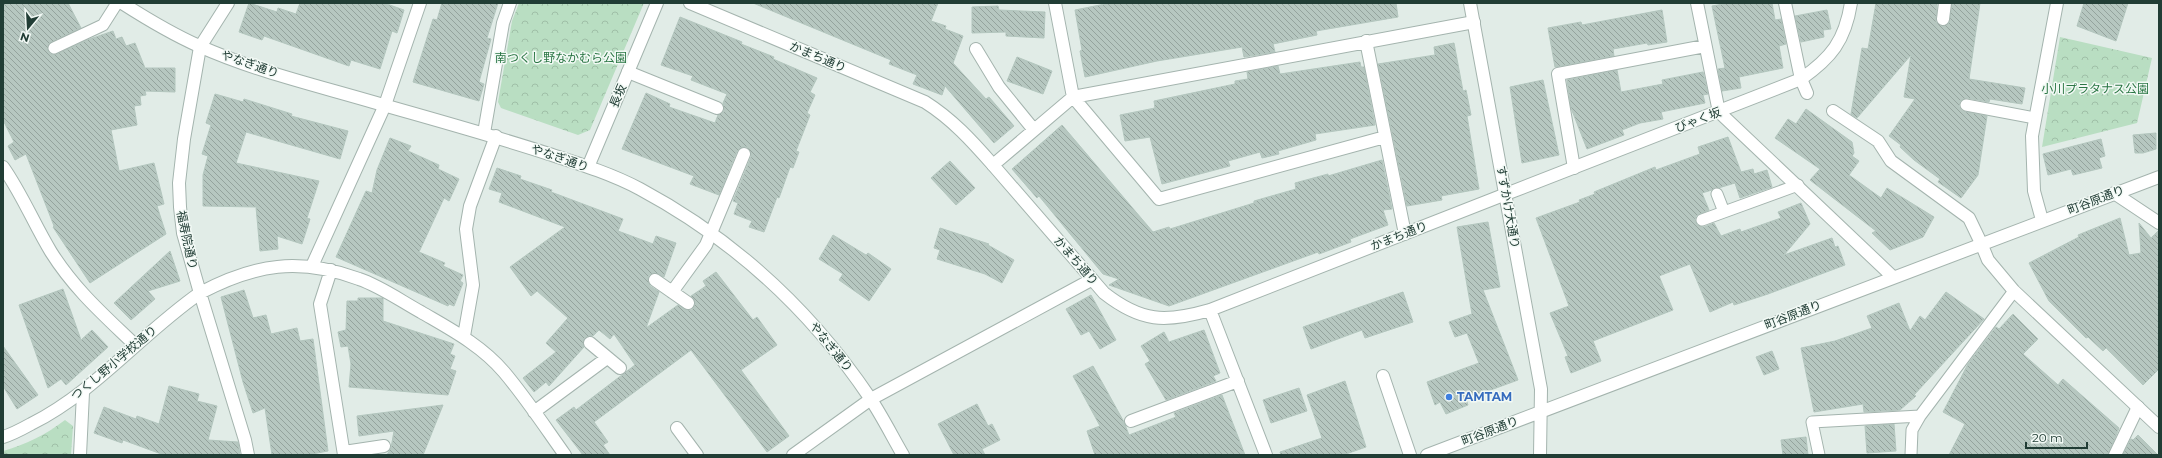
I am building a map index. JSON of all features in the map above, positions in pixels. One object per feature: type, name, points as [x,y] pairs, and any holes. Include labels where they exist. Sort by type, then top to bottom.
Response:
[{"type":"street","name":"やなぎ通り","points":[[122,3],[158,26],[200,47],[283,76],[496,136],[588,167],[640,189],[711,232],[754,264],[790,298],[829,342],[871,399],[903,455]]},
{"type":"street","name":"福寿院通り","points":[[228,3],[200,47],[179,183],[183,234],[245,440],[248,455]]},
{"type":"street","points":[[312,266],[384,105],[420,3]]},
{"type":"street","points":[[484,133],[503,23],[510,3]]},
{"type":"street","name":"長坂","points":[[588,167],[657,3]]},
{"type":"street","name":"かまち通り","points":[[690,3],[925,102],[945,115],[963,131],[1104,293],[1121,306],[1142,315],[1166,320],[1210,310],[1506,194]]},
{"type":"street","points":[[1055,3],[1073,97],[1159,199],[1385,137]]},
{"type":"street","name":"すずかけ大通り","points":[[1470,3],[1541,389],[1540,455]]},
{"type":"street","points":[[1697,3],[1719,112],[1798,185],[1893,277]]},
{"type":"street","points":[[1785,3],[1800,79],[1807,93]]},
{"type":"street","name":"びゃく坂","points":[[1506,194],[1719,112],[1800,79],[1818,67],[1833,52],[1842,38],[1848,20],[1851,3]]},
{"type":"street","points":[[1943,19],[1945,3]]},
{"type":"street","points":[[2042,220],[2034,191],[2032,136],[2057,3]]},
{"type":"street","points":[[993,165],[1073,97],[1474,22]]},
{"type":"street","points":[[1366,41],[1405,234]]},
{"type":"street","points":[[1574,168],[1558,74],[1705,46]]},
{"type":"street","points":[[976,49],[999,87],[1034,130]]},
{"type":"street","points":[[628,72],[717,108]]},
{"type":"street","points":[[1834,111],[1878,141],[1891,161],[1969,218],[1988,260],[2014,291],[2159,427]]},
{"type":"street","points":[[464,336],[473,284],[466,229],[470,206],[496,136]]},
{"type":"street","points":[[672,292],[706,244],[744,154]]},
{"type":"street","points":[[3,167],[19,188],[51,251],[78,290],[135,346]]},
{"type":"street","name":"町谷原通り","points":[[1427,455],[1981,243],[2159,177]]},
{"type":"street","points":[[2114,193],[2159,223]]},
{"type":"street","name":"つくし野小学校通り","points":[[3,437],[48,416],[83,393],[135,346],[200,293],[227,279],[253,270],[278,267],[312,266],[361,279],[464,336],[503,371],[565,455]]},
{"type":"street","points":[[331,270],[320,304],[344,454],[384,446]]},
{"type":"street","points":[[655,280],[688,303]]},
{"type":"street","points":[[793,455],[871,399],[1092,280]]},
{"type":"street","points":[[1210,310],[1266,455]]},
{"type":"street","points":[[590,344],[620,368]]},
{"type":"street","points":[[534,412],[607,358]]},
{"type":"street","points":[[1382,376],[1410,455]]},
{"type":"street","points":[[1131,421],[1238,381]]},
{"type":"street","points":[[80,455],[83,393]]},
{"type":"street","points":[[2115,455],[2138,407]]},
{"type":"street","points":[[677,428],[697,455]]},
{"type":"lane","points":[[54,48],[103,25],[117,3]]},
{"type":"lane","points":[[1966,105],[2035,118]]},
{"type":"lane","points":[[1702,220],[1798,185]]},
{"type":"lane","points":[[1717,194],[1724,212]]},
{"type":"lane","points":[[1911,455],[1912,430],[1920,416],[2014,291]]},
{"type":"lane","points":[[1819,455],[1812,422],[1920,416]]},
{"type":"green space","name":"南つくし野なかむら公園","points":[[519,3],[644,3],[590,130],[578,135],[501,108],[498,102],[512,21]]},
{"type":"green space","name":"小川プラタナス公園","points":[[2060,37],[2152,58],[2137,123],[2042,147]]},
{"type":"green space","points":[[65,420],[73,426],[71,455],[3,455],[3,451],[19,446],[36,438]]},
{"type":"building","points":[[3,3],[68,3],[81,28],[49,44],[48,51],[50,54],[57,54],[87,40],[113,31],[116,39],[122,37],[126,46],[135,43],[145,68],[175,68],[175,92],[145,91],[146,95],[140,96],[141,105],[134,106],[137,125],[111,130],[119,171],[154,163],[164,204],[157,206],[166,234],[90,283],[53,227],[54,226],[26,154],[15,160],[8,146],[14,142],[3,120]]},
{"type":"building","points":[[249,3],[277,12],[278,8],[296,14],[300,3],[384,3],[404,10],[397,33],[392,31],[380,69],[351,60],[349,66],[264,36],[262,40],[239,32]]},
{"type":"building","points":[[442,3],[498,3],[487,38],[491,39],[479,82],[484,84],[479,101],[413,82],[433,19],[437,20]]},
{"type":"building","points":[[753,3],[938,3],[931,21],[946,26],[945,29],[963,36],[953,63],[986,99],[989,97],[1014,126],[994,143],[945,86],[942,95],[913,84],[917,75],[889,64],[891,60]]},
{"type":"building","points":[[1110,3],[1396,3],[1398,17],[1316,31],[1317,35],[1273,44],[1275,52],[1244,57],[1242,47],[1157,61],[1085,77],[1075,10]]},
{"type":"building","points":[[1729,3],[1772,3],[1775,20],[1781,19],[1786,44],[1779,46],[1783,68],[1739,77],[1741,88],[1722,91],[1718,69],[1725,68],[1712,6]]},
{"type":"building","points":[[1876,3],[1937,3],[1936,22],[1942,26],[1949,23],[1952,3],[1980,3],[1969,79],[2025,88],[2022,104],[1990,99],[1989,102],[1967,98],[1960,101],[1959,107],[1962,111],[1987,116],[1978,175],[1961,198],[1938,182],[1940,179],[1914,160],[1900,147],[1901,145],[1889,136],[1915,99],[1904,97],[1911,55],[1857,118],[1851,114],[1862,48],[1868,49]]},
{"type":"building","points":[[2084,3],[2128,3],[2116,41],[2077,26]]},
{"type":"building","points":[[998,6],[999,10],[1045,12],[1044,38],[1006,36],[1006,32],[972,33],[972,7]]},
{"type":"building","points":[[1662,10],[1667,42],[1648,45],[1647,43],[1613,49],[1614,56],[1555,67],[1548,28],[1581,22],[1582,25]]},
{"type":"building","points":[[1827,10],[1831,29],[1823,30],[1824,37],[1801,42],[1795,16]]},
{"type":"building","points":[[680,17],[742,42],[741,44],[774,57],[773,59],[817,78],[810,92],[815,95],[807,113],[810,115],[796,151],[799,152],[793,168],[790,167],[779,198],[777,197],[764,232],[749,227],[752,221],[734,214],[738,203],[733,201],[751,157],[751,153],[747,147],[743,147],[737,151],[719,195],[690,184],[694,176],[622,149],[646,93],[670,104],[669,107],[715,123],[718,115],[724,111],[723,103],[727,94],[691,80],[693,76],[661,65]]},
{"type":"building","points":[[1454,43],[1463,91],[1466,90],[1471,115],[1467,116],[1479,189],[1441,196],[1442,200],[1407,206],[1378,64],[1435,55],[1434,47]]},
{"type":"building","points":[[1017,57],[1052,71],[1043,94],[1007,81]]},
{"type":"building","points":[[1360,62],[1361,67],[1364,67],[1375,125],[1315,134],[1316,140],[1278,151],[1279,154],[1262,158],[1260,152],[1228,161],[1230,166],[1162,184],[1150,137],[1125,141],[1120,115],[1155,108],[1154,101],[1235,84],[1235,81],[1248,79],[1247,72],[1278,66],[1280,74]]},
{"type":"building","points":[[1617,70],[1621,92],[1663,84],[1662,80],[1703,72],[1708,94],[1703,95],[1705,103],[1661,112],[1663,119],[1640,123],[1622,130],[1624,135],[1587,149],[1571,108],[1567,80]]},
{"type":"building","points":[[1543,80],[1559,155],[1522,163],[1510,87]]},
{"type":"building","points":[[215,94],[243,102],[244,99],[292,114],[291,116],[348,131],[340,159],[246,132],[236,163],[319,181],[307,218],[310,219],[302,244],[277,236],[278,249],[260,251],[256,207],[203,206],[203,175],[208,156],[202,154],[211,125],[206,123]]},
{"type":"building","points":[[1806,109],[1852,142],[1854,153],[1852,156],[1859,161],[1849,175],[1881,198],[1887,188],[1934,217],[1923,237],[1890,250],[1872,233],[1876,231],[1810,180],[1820,169],[1775,138],[1788,119],[1796,124]]},
{"type":"building","points":[[1062,125],[1153,232],[1169,227],[1170,229],[1254,203],[1254,201],[1296,189],[1295,183],[1328,174],[1328,176],[1382,160],[1392,209],[1383,210],[1388,225],[1350,239],[1351,242],[1319,254],[1318,252],[1169,306],[1109,285],[1119,279],[1103,274],[1039,196],[1037,198],[1012,169]]},
{"type":"building","points":[[2156,133],[2156,149],[2143,153],[2135,153],[2133,135]]},
{"type":"building","points":[[1728,137],[1741,172],[1753,169],[1754,174],[1767,170],[1772,187],[1740,198],[1735,183],[1702,193],[1709,210],[1696,216],[1695,219],[1697,225],[1704,227],[1714,223],[1721,236],[1740,229],[1741,232],[1781,218],[1778,212],[1801,203],[1810,224],[1784,255],[1832,238],[1835,247],[1838,246],[1845,265],[1768,294],[1734,305],[1733,302],[1710,312],[1690,264],[1659,276],[1673,310],[1593,341],[1601,361],[1571,373],[1565,357],[1568,356],[1550,313],[1569,306],[1536,218],[1580,202],[1579,200],[1595,194],[1594,192],[1655,167],[1656,170],[1700,154],[1698,147]]},
{"type":"building","points":[[390,138],[411,146],[408,151],[439,165],[438,169],[459,179],[449,201],[444,198],[419,252],[445,263],[443,266],[463,275],[460,281],[463,283],[454,306],[449,304],[448,306],[336,257],[366,191],[372,193],[377,170]]},
{"type":"building","points":[[2101,139],[2105,156],[2099,158],[2102,168],[2073,175],[2071,169],[2048,175],[2043,154]]},
{"type":"building","points":[[950,161],[975,188],[956,205],[931,178]]},
{"type":"building","points":[[497,168],[521,176],[520,179],[552,190],[551,192],[623,219],[618,231],[653,244],[656,236],[676,243],[664,277],[655,273],[649,275],[648,279],[650,286],[659,292],[646,328],[678,305],[687,310],[692,310],[695,303],[691,296],[706,286],[703,281],[716,272],[753,320],[757,317],[777,345],[741,370],[789,436],[767,452],[691,350],[594,422],[608,442],[603,445],[610,455],[583,455],[556,420],[574,407],[576,410],[635,365],[614,334],[610,339],[599,330],[593,336],[585,338],[583,342],[584,347],[549,386],[546,382],[534,392],[523,378],[556,352],[546,343],[568,318],[537,291],[531,296],[510,267],[565,227],[499,202],[502,193],[489,189]]},
{"type":"building","points":[[2120,218],[2129,255],[2141,253],[2139,223],[2151,238],[2159,230],[2159,369],[2143,385],[2106,348],[2103,351],[2088,337],[2086,338],[2049,301],[2029,263],[2079,237],[2078,235]]},
{"type":"building","points":[[1488,222],[1500,287],[1483,290],[1518,380],[1466,399],[1468,405],[1446,414],[1440,402],[1435,405],[1427,382],[1479,363],[1467,333],[1455,337],[1449,322],[1472,314],[1457,227]]},
{"type":"building","points":[[940,228],[989,244],[988,245],[1014,260],[1002,283],[985,274],[937,259],[940,250],[934,248]]},
{"type":"building","points":[[833,235],[866,255],[868,253],[891,269],[869,301],[839,280],[843,274],[819,259]]},
{"type":"building","points":[[170,251],[180,281],[148,291],[155,299],[131,320],[114,303]]},
{"type":"building","points":[[63,289],[81,340],[92,330],[108,347],[66,385],[61,379],[48,388],[19,305]]},
{"type":"building","points":[[244,290],[253,318],[266,315],[271,334],[297,328],[300,341],[313,339],[328,451],[307,455],[272,455],[265,408],[253,413],[243,382],[221,297]]},
{"type":"building","points":[[1403,292],[1413,322],[1365,338],[1362,330],[1311,349],[1303,327]]},
{"type":"building","points":[[1946,292],[1984,319],[1914,395],[1916,396],[1900,410],[1864,412],[1863,404],[1814,412],[1801,348],[1835,341],[1872,328],[1867,316],[1899,303],[1910,331],[1920,316],[1925,320]]},
{"type":"building","points":[[1091,295],[1116,340],[1100,349],[1089,331],[1081,335],[1066,309]]},
{"type":"building","points":[[358,298],[383,298],[383,321],[454,344],[450,354],[455,356],[450,369],[456,371],[448,395],[349,387],[351,364],[348,346],[341,347],[338,332],[346,330],[347,301],[358,301]]},
{"type":"building","points":[[2013,314],[2038,339],[2023,354],[2058,385],[2063,379],[2119,428],[2108,455],[1949,455],[1965,424],[1943,412],[1968,364],[1996,327],[1999,329]]},
{"type":"building","points":[[1204,330],[1220,373],[1213,376],[1216,381],[1166,400],[1145,364],[1150,361],[1141,346],[1164,332],[1169,342]]},
{"type":"building","points":[[3,346],[38,395],[17,409],[3,386]]},
{"type":"building","points":[[1772,351],[1779,369],[1764,375],[1756,357]]},
{"type":"building","points":[[1093,366],[1124,422],[1129,435],[1176,417],[1174,413],[1222,395],[1245,455],[1095,455],[1087,431],[1100,426],[1073,376]]},
{"type":"building","points":[[1345,381],[1366,447],[1343,455],[1281,455],[1280,452],[1322,438],[1307,395]]},
{"type":"building","points":[[169,386],[199,394],[197,401],[217,406],[208,440],[238,442],[240,455],[164,455],[123,440],[122,443],[94,433],[104,407],[136,419],[137,416],[159,424]]},
{"type":"building","points":[[1299,388],[1307,411],[1271,423],[1263,400]]},
{"type":"building","points":[[977,404],[988,426],[992,424],[1000,440],[982,449],[985,455],[954,455],[938,424]]},
{"type":"building","points":[[443,405],[423,455],[387,455],[391,448],[394,431],[359,436],[357,416]]},
{"type":"building","points":[[1894,424],[1896,451],[1867,453],[1865,426]]},
{"type":"building","points":[[2138,435],[2158,455],[2123,455],[2131,439],[2133,440]]},
{"type":"building","points":[[1806,437],[1808,455],[1783,455],[1781,440]]},
{"type":"place","name":"TAMTAM","points":[[1449,397]]}]
